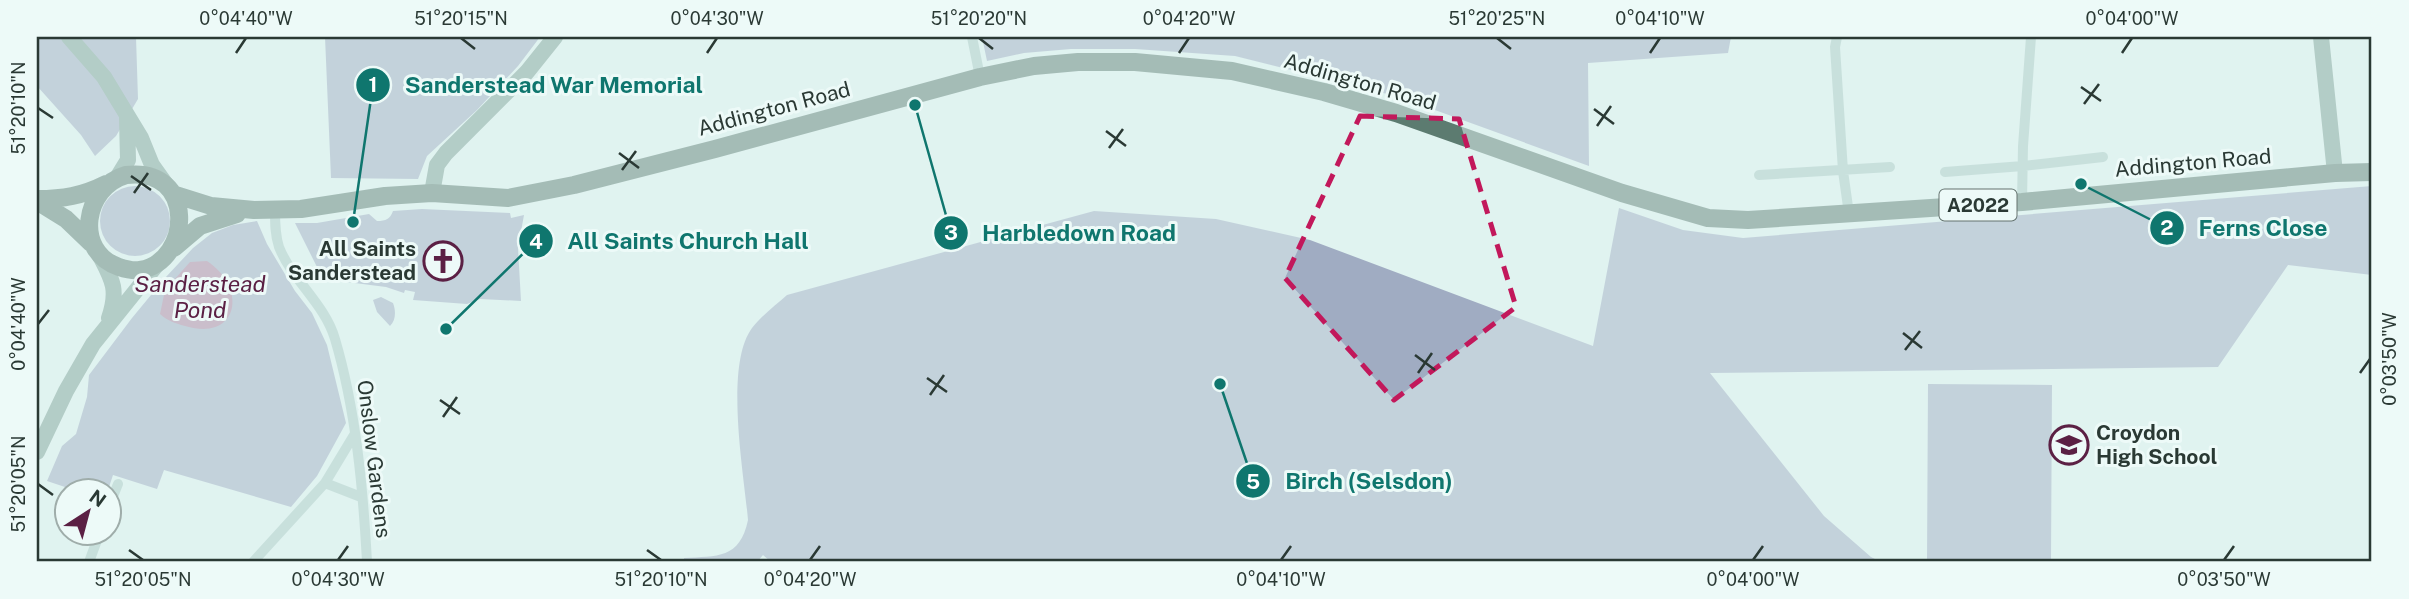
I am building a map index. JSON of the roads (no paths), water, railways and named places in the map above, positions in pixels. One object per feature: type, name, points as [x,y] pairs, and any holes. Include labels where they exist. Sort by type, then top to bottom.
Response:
[{"type":"main road","points":[[37,453],[66,391],[93,344],[162,258],[177,236],[181,216],[171,191],[152,164],[126,112],[104,77],[69,37]]},
{"type":"main road","points":[[432,193],[437,165],[446,153],[527,72],[555,37]]},
{"type":"main road","points":[[2321,37],[2335,173]]},
{"type":"main road","name":"Addington Road","points":[[254,210],[301,209],[385,196],[432,193],[508,198],[575,185],[980,77],[1034,66],[1078,62],[1135,62],[1232,71],[1324,92],[1396,113],[1622,193],[1708,218],[1748,220],[1849,214],[2372,172]]},
{"type":"main road","points":[[106,327],[114,303],[113,279],[96,250],[88,229],[94,202],[128,160],[126,112]]},
{"type":"main road","points":[[37,200],[71,198],[86,194],[113,180],[140,175],[150,177],[171,191]]},
{"type":"main road","name":"A2022","points":[[171,191],[211,206],[254,210]]},
{"type":"main road","points":[[37,200],[66,219],[106,261],[131,270],[140,270],[162,258]]},
{"type":"main road","name":"A2022","points":[[162,258],[191,231],[206,222],[254,210]]},
{"type":"street","points":[[972,37],[980,77]]},
{"type":"street","points":[[1837,37],[1835,47],[1843,171],[1849,214]]},
{"type":"street","points":[[2022,202],[2031,37]]},
{"type":"street","points":[[1944,172],[2103,156]]},
{"type":"street","points":[[1759,175],[1890,167]]},
{"type":"street","name":"Onslow Gardens","points":[[275,210],[275,229],[280,248],[319,307],[335,337],[349,392],[367,562]]},
{"type":"street","points":[[253,562],[326,483],[355,435]]},
{"type":"street","points":[[326,483],[361,497]]},
{"type":"water","name":"Sanderstead Pond","points":[[207,261],[220,272],[228,285],[232,310],[227,320],[217,326],[203,329],[178,324],[160,314],[165,290],[190,262]]},
{"type":"place","name":"Harbledown Road","points":[[915,105]]},
{"type":"place","name":"Ferns Close","points":[[2081,184]]},
{"type":"place","name":"Sanderstead War Memorial","points":[[353,222]]},
{"type":"place","name":"All Saints Sanderstead","points":[[443,261]]},
{"type":"place","name":"All Saints Church Hall","points":[[446,329]]},
{"type":"place","name":"Birch (Selsdon)","points":[[1220,384]]},
{"type":"place","name":"Croydon High School","points":[[2069,445]]}]
